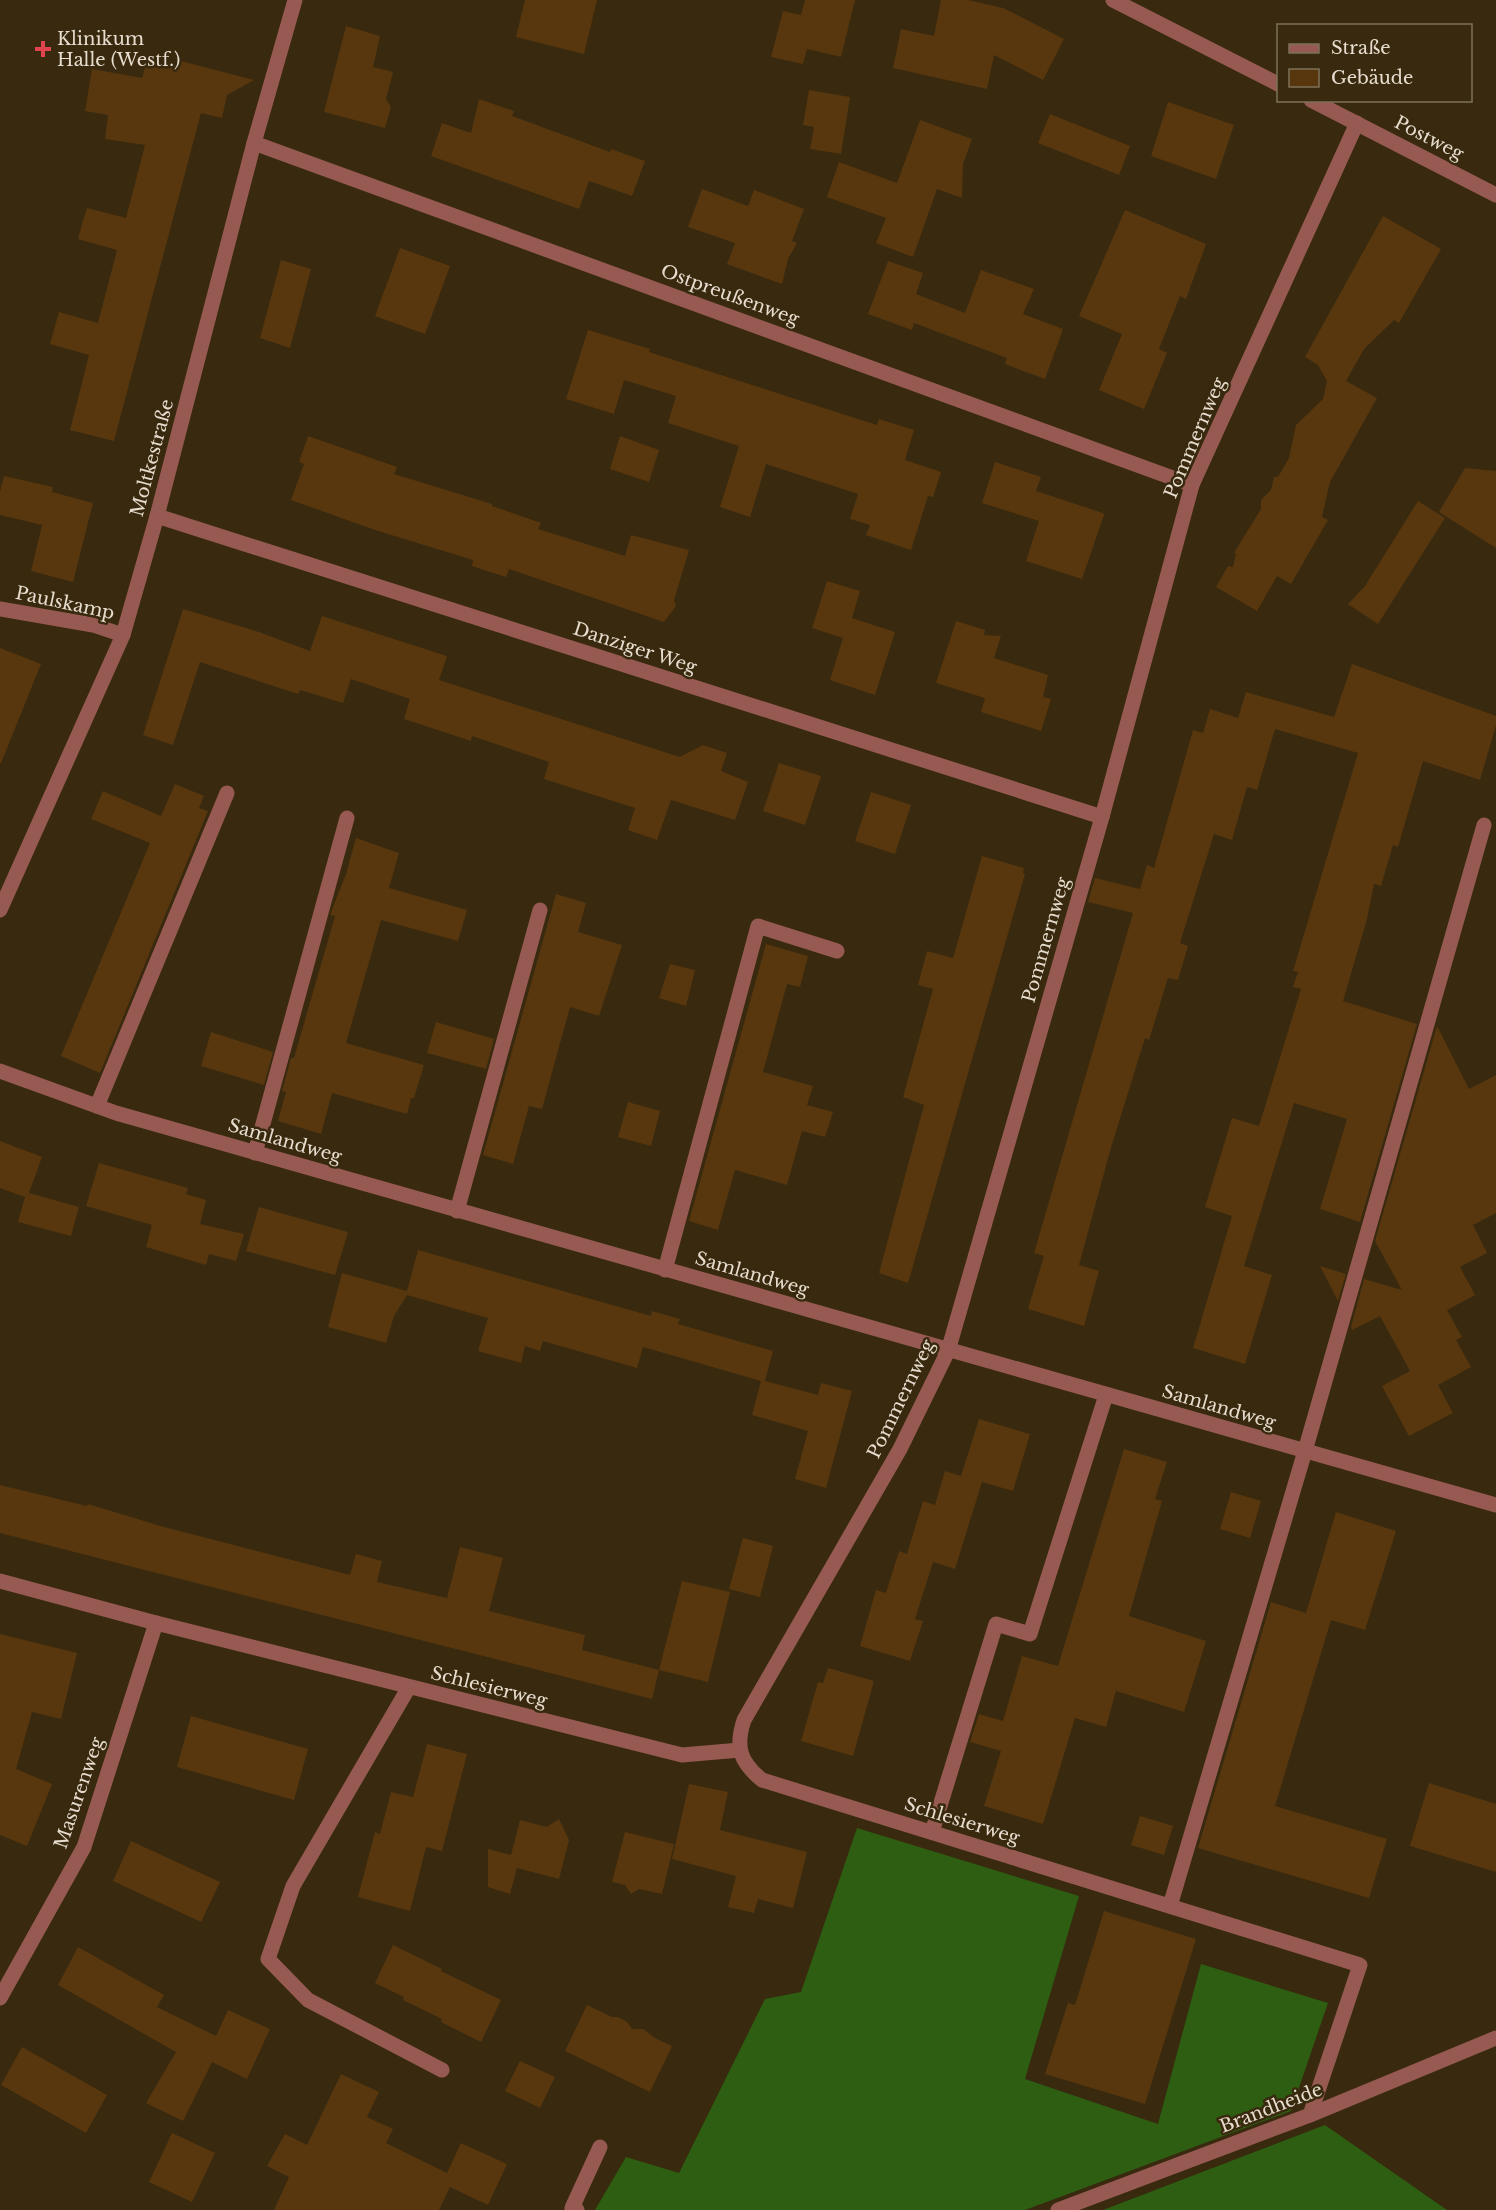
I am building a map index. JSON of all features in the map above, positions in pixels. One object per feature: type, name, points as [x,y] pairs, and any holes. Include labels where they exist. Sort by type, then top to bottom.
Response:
[{"type":"street","name":"Moltkestraße","points":[[0,910],[123,635],[157,516],[254,142],[295,0]]},
{"type":"street","points":[[1113,0],[1277,83]]},
{"type":"street","name":"Postweg","points":[[1315,102],[1496,195]]},
{"type":"street","name":"Pommernweg","points":[[740,1750],[739,1735],[744,1720],[900,1449],[948,1351],[1102,817],[1192,485],[1357,123]]},
{"type":"street","name":"Ostpreußenweg","points":[[254,142],[1192,485]]},
{"type":"street","name":"Danziger Weg","points":[[157,516],[1102,817]]},
{"type":"street","name":"Paulskamp","points":[[0,609],[93,625],[123,635]]},
{"type":"street","points":[[97,1106],[227,793]]},
{"type":"street","points":[[255,1153],[347,818]]},
{"type":"street","points":[[1170,1906],[1305,1451],[1484,825]]},
{"type":"street","points":[[457,1211],[540,910]]},
{"type":"street","points":[[665,1270],[758,926],[837,951]]},
{"type":"street","name":"Samlandweg","points":[[0,1071],[97,1106],[255,1153],[1496,1505]]},
{"type":"street","points":[[932,1833],[996,1624],[1030,1634],[1106,1395]]},
{"type":"street","name":"Schlesierweg","points":[[0,1581],[156,1623],[682,1755],[740,1750],[748,1768],[762,1780],[1360,1965],[1310,2115]]},
{"type":"street","name":"Masurenweg","points":[[0,1998],[84,1847],[156,1623]]},
{"type":"street","name":"Schlesierweg","points":[[409,1687],[293,1886],[268,1959],[308,2000],[442,2070]]},
{"type":"street","name":"Brandheide","points":[[1058,2210],[1310,2115],[1496,2037]]},
{"type":"street","points":[[574,2209],[600,2147]]},
{"type":"green space","points":[[857,1828],[1079,1896],[1025,2079],[1158,2124],[1201,1964],[1328,2003],[1291,2111],[1025,2210],[595,2210],[626,2157],[679,2173],[765,1999],[801,1992]]},
{"type":"green space","points":[[1325,2125],[1447,2210],[1103,2210]]},
{"type":"building","points":[[525,0],[597,0],[584,54],[516,37]]},
{"type":"building","points":[[805,0],[855,0],[841,57],[807,49],[803,64],[771,57],[783,11],[801,15]]},
{"type":"building","points":[[941,0],[968,0],[1003,8],[1064,39],[1043,80],[994,55],[987,89],[893,68],[901,29],[934,36]]},
{"type":"building","points":[[346,26],[380,36],[373,67],[393,72],[386,99],[391,107],[385,128],[324,112]]},
{"type":"building","points":[[177,60],[254,80],[227,95],[222,118],[201,113],[114,441],[70,430],[89,355],[50,344],[59,312],[98,323],[117,250],[78,239],[87,208],[126,218],[145,145],[105,139],[108,115],[85,111],[92,69],[142,78],[147,61],[175,68]]},
{"type":"building","points":[[809,90],[850,97],[841,154],[810,149],[814,127],[803,125]]},
{"type":"building","points":[[479,99],[514,111],[512,116],[610,152],[611,149],[645,161],[632,196],[589,181],[579,209],[431,156],[442,123],[471,133]]},
{"type":"building","points":[[1168,102],[1234,125],[1216,179],[1151,156]]},
{"type":"building","points":[[1050,114],[1130,146],[1119,175],[1038,143]]},
{"type":"building","points":[[920,120],[972,139],[963,164],[962,198],[937,189],[913,257],[876,243],[886,218],[827,197],[839,162],[897,183]]},
{"type":"building","points":[[702,189],[748,206],[754,190],[804,209],[792,241],[797,243],[788,259],[782,284],[727,264],[735,243],[688,227]]},
{"type":"building","points":[[1125,210],[1206,244],[1186,299],[1180,296],[1159,349],[1167,353],[1144,409],[1099,390],[1122,334],[1079,316]]},
{"type":"building","points":[[1383,216],[1441,249],[1399,323],[1394,320],[1364,349],[1346,381],[1377,398],[1330,482],[1322,517],[1328,520],[1291,584],[1277,576],[1257,611],[1216,587],[1228,566],[1233,567],[1236,553],[1234,553],[1261,509],[1261,500],[1271,490],[1274,477],[1278,477],[1289,458],[1296,425],[1323,399],[1327,381],[1318,365],[1305,357]]},
{"type":"building","points":[[400,248],[450,266],[425,334],[375,316]]},
{"type":"building","points":[[281,260],[311,269],[290,348],[260,338]]},
{"type":"building","points":[[888,261],[923,273],[916,294],[965,313],[981,270],[1034,289],[1023,314],[1063,329],[1045,379],[1005,364],[1007,358],[914,323],[912,330],[868,314]]},
{"type":"building","points":[[588,330],[650,349],[649,352],[877,425],[879,419],[914,430],[905,460],[941,472],[933,497],[928,496],[911,550],[866,535],[870,525],[850,519],[858,494],[766,464],[750,517],[720,507],[739,446],[668,423],[676,396],[624,380],[614,414],[566,399]]},
{"type":"building","points":[[308,436],[397,467],[394,474],[492,504],[492,506],[541,523],[538,529],[625,556],[631,535],[689,550],[674,600],[676,606],[664,622],[509,569],[506,577],[487,571],[472,566],[473,560],[375,530],[291,500],[304,464],[299,462]]},
{"type":"building","points":[[620,436],[659,450],[649,482],[610,469]]},
{"type":"building","points":[[995,462],[1041,477],[1036,491],[1103,513],[1082,579],[1026,561],[1039,521],[982,503]]},
{"type":"building","points":[[1465,468],[1496,471],[1496,548],[1439,512]]},
{"type":"building","points":[[4,476],[53,487],[52,492],[93,503],[73,582],[31,571],[42,525],[0,515],[0,492]]},
{"type":"building","points":[[1418,501],[1445,518],[1378,624],[1348,604],[1365,586]]},
{"type":"building","points":[[827,581],[860,591],[852,618],[895,632],[875,695],[830,680],[843,638],[812,628]]},
{"type":"building","points":[[183,609],[259,632],[310,651],[322,616],[447,656],[439,680],[680,757],[703,745],[727,753],[721,771],[748,782],[735,820],[671,800],[657,840],[628,830],[635,808],[544,779],[549,762],[472,736],[471,741],[404,719],[410,699],[351,679],[343,703],[300,690],[298,694],[200,662],[173,745],[143,735]]},
{"type":"building","points":[[956,621],[985,630],[984,635],[1001,636],[994,658],[1048,675],[1043,697],[1051,699],[1041,731],[981,712],[985,698],[936,683]]},
{"type":"building","points":[[0,648],[41,664],[1,763],[0,763]]},
{"type":"building","points":[[1352,664],[1496,716],[1496,725],[1480,780],[1423,761],[1398,847],[1393,845],[1381,886],[1374,884],[1367,919],[1343,1001],[1417,1024],[1360,1222],[1320,1209],[1347,1119],[1294,1103],[1244,1266],[1272,1275],[1245,1364],[1193,1348],[1232,1216],[1205,1207],[1232,1118],[1259,1126],[1301,989],[1293,987],[1298,972],[1293,971],[1358,753],[1275,729],[1257,790],[1247,787],[1232,840],[1214,834],[1180,943],[1188,946],[1178,980],[1168,978],[1149,1040],[1145,1038],[1110,1151],[1079,1265],[1099,1271],[1084,1326],[1028,1309],[1044,1256],[1034,1253],[1133,913],[1088,902],[1095,878],[1140,889],[1147,865],[1154,868],[1193,730],[1203,733],[1210,709],[1238,718],[1246,692],[1334,717]]},
{"type":"building","points":[[779,763],[821,776],[805,825],[763,811]]},
{"type":"building","points":[[175,784],[204,796],[199,808],[208,811],[100,1073],[61,1056],[150,843],[91,819],[103,791],[161,816]]},
{"type":"building","points":[[871,792],[911,805],[895,854],[855,841]]},
{"type":"building","points":[[356,838],[399,853],[389,888],[467,910],[458,941],[381,920],[346,1043],[424,1065],[407,1114],[332,1093],[321,1134],[278,1121],[286,1092],[282,1091],[291,1058],[294,1058],[335,916],[330,915],[346,874]]},
{"type":"building","points":[[982,856],[1024,868],[1023,873],[1025,874],[908,1283],[879,1273],[924,1105],[903,1097],[933,989],[918,985],[927,951],[953,958]]},
{"type":"building","points":[[556,894],[586,903],[578,932],[622,945],[599,1016],[570,1007],[542,1109],[529,1106],[513,1164],[483,1155]]},
{"type":"building","points":[[766,944],[808,956],[800,987],[787,984],[763,1072],[813,1086],[807,1105],[833,1112],[825,1137],[802,1131],[787,1185],[735,1170],[718,1230],[689,1221]]},
{"type":"building","points":[[670,964],[695,970],[686,1006],[659,998]]},
{"type":"building","points":[[436,1022],[494,1039],[486,1069],[427,1053]]},
{"type":"building","points":[[1437,1026],[1469,1089],[1496,1075],[1496,1213],[1473,1225],[1487,1253],[1460,1267],[1475,1295],[1447,1310],[1462,1337],[1456,1340],[1471,1367],[1438,1385],[1453,1413],[1409,1436],[1382,1386],[1410,1371],[1380,1316],[1352,1330],[1351,1327],[1364,1279],[1402,1290],[1375,1241]]},
{"type":"building","points":[[211,1032],[273,1052],[264,1085],[201,1066]]},
{"type":"building","points":[[628,1102],[660,1111],[651,1146],[618,1137]]},
{"type":"building","points":[[0,1141],[42,1157],[29,1193],[79,1207],[71,1236],[18,1222],[25,1197],[0,1188]]},
{"type":"building","points":[[99,1163],[188,1188],[186,1194],[206,1200],[200,1224],[244,1234],[236,1261],[209,1254],[206,1265],[146,1247],[152,1225],[86,1206]]},
{"type":"building","points":[[259,1207],[348,1232],[335,1275],[246,1251]]},
{"type":"building","points":[[418,1250],[651,1316],[652,1311],[680,1319],[678,1324],[773,1351],[765,1381],[818,1395],[821,1383],[852,1391],[826,1488],[795,1479],[808,1431],[752,1415],[761,1381],[643,1347],[637,1368],[543,1341],[540,1351],[525,1346],[521,1363],[478,1351],[488,1318],[407,1295],[394,1316],[386,1343],[328,1327],[342,1273],[407,1291]]},
{"type":"building","points":[[1320,1266],[1346,1274],[1338,1301]]},
{"type":"building","points":[[979,1419],[1030,1434],[1013,1491],[982,1482],[955,1569],[933,1562],[915,1619],[923,1621],[910,1661],[860,1646],[876,1590],[886,1593],[899,1551],[907,1554],[923,1501],[935,1505],[945,1471],[961,1476]]},
{"type":"building","points":[[1124,1449],[1167,1462],[1155,1499],[1162,1501],[1129,1616],[1206,1641],[1184,1712],[1116,1691],[1106,1727],[1075,1718],[1043,1824],[984,1806],[1001,1751],[970,1742],[979,1714],[1003,1721],[1022,1656],[1058,1666]]},
{"type":"building","points":[[0,1485],[87,1506],[88,1504],[164,1527],[350,1575],[356,1554],[382,1561],[377,1582],[447,1598],[460,1547],[503,1558],[489,1611],[585,1635],[582,1650],[659,1670],[652,1699],[0,1533]]},
{"type":"building","points":[[1231,1492],[1261,1501],[1250,1538],[1220,1529]]},
{"type":"building","points":[[1336,1512],[1396,1531],[1365,1630],[1331,1620],[1275,1806],[1387,1839],[1369,1898],[1198,1848],[1271,1602],[1306,1613]]},
{"type":"building","points":[[743,1538],[773,1546],[760,1597],[729,1589]]},
{"type":"building","points":[[682,1581],[730,1592],[708,1682],[659,1670]]},
{"type":"building","points":[[0,1634],[77,1653],[61,1719],[32,1712],[16,1769],[52,1784],[27,1846],[0,1835]]},
{"type":"building","points":[[828,1668],[874,1681],[853,1756],[801,1741],[818,1682],[823,1683]]},
{"type":"building","points":[[191,1716],[308,1749],[294,1800],[177,1767]]},
{"type":"building","points":[[427,1744],[467,1754],[442,1851],[426,1847],[410,1911],[358,1897],[375,1832],[380,1834],[391,1792],[413,1797]]},
{"type":"building","points":[[1429,1783],[1496,1804],[1496,1872],[1410,1846]]},
{"type":"building","points":[[689,1784],[728,1792],[720,1830],[807,1852],[793,1908],[758,1899],[754,1913],[728,1907],[736,1876],[672,1859]]},
{"type":"building","points":[[1140,1816],[1173,1826],[1164,1855],[1131,1845]]},
{"type":"building","points":[[559,1819],[569,1840],[559,1879],[517,1868],[510,1894],[488,1887],[488,1849],[511,1855],[520,1820],[547,1827]]},
{"type":"building","points":[[625,1832],[674,1844],[662,1894],[639,1889],[631,1894],[625,1885],[612,1882]]},
{"type":"building","points":[[131,1841],[220,1882],[201,1922],[113,1881]]},
{"type":"building","points":[[1104,1911],[1196,1939],[1145,2104],[1045,2074],[1068,2003],[1075,2005]]},
{"type":"building","points":[[393,1945],[501,2000],[481,2042],[441,2022],[442,2019],[375,1983]]},
{"type":"building","points":[[78,1947],[164,1995],[157,2007],[216,2036],[228,2010],[270,2029],[247,2079],[212,2062],[183,2121],[146,2103],[176,2052],[58,1985]]},
{"type":"building","points":[[587,2005],[612,2017],[618,2017],[627,2022],[632,2029],[643,2029],[672,2046],[650,2092],[565,2051]]},
{"type":"building","points":[[22,2047],[107,2095],[86,2133],[1,2085]]},
{"type":"building","points":[[520,2061],[555,2077],[540,2108],[505,2091]]},
{"type":"building","points":[[341,2074],[379,2092],[367,2117],[393,2129],[386,2143],[447,2173],[461,2143],[507,2164],[488,2205],[450,2187],[439,2210],[274,2210],[289,2177],[267,2166],[285,2134],[307,2145]]},
{"type":"building","points":[[172,2133],[215,2153],[192,2202],[149,2182]]},
{"type":"place","name":"Klinikum Halle (Westf.)","points":[[43,49]]}]
